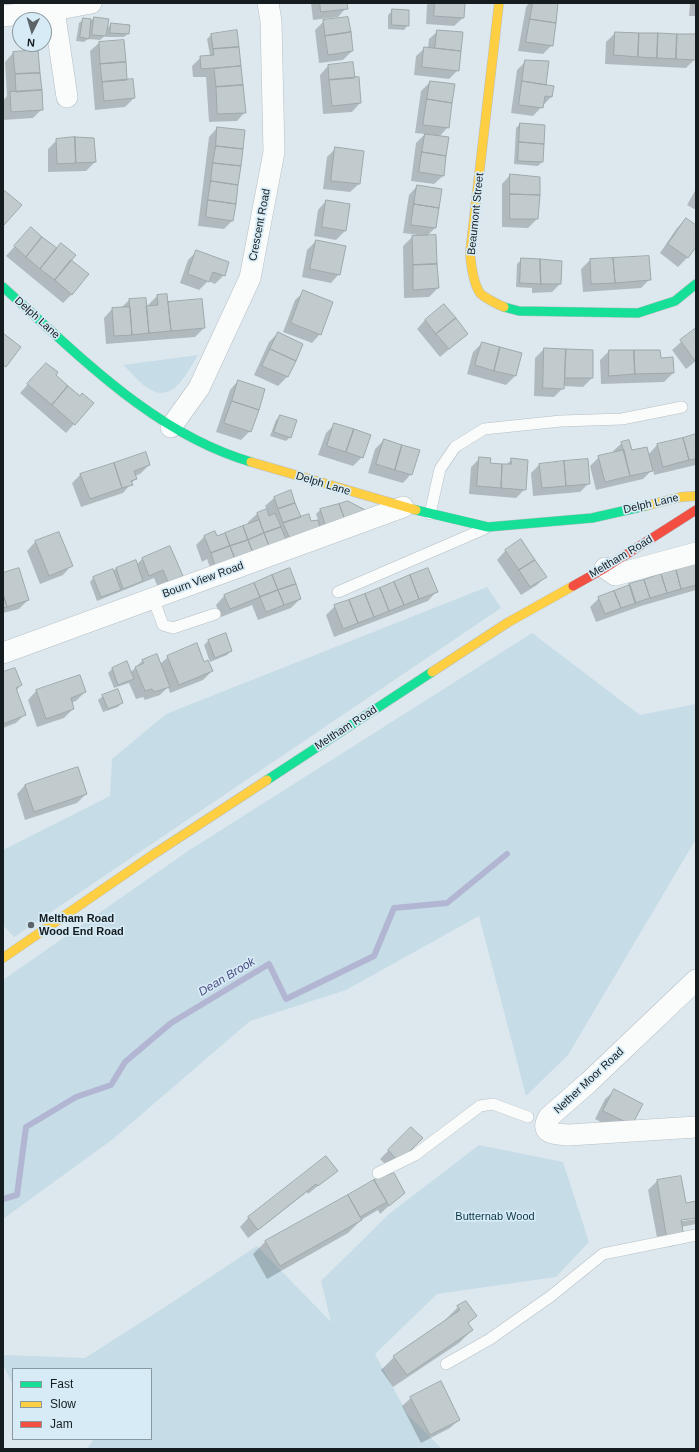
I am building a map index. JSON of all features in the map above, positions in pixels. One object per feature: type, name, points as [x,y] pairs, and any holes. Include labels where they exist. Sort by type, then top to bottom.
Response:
[{"type":"street","points":[[3,16],[54,10],[91,3]]},
{"type":"street","name":"Crescent Road","points":[[171,427],[199,388],[250,278],[274,152],[271,21],[268,3]]},
{"type":"street","name":"Beaumont Street","points":[[500,3],[470,252],[472,273],[480,293],[499,305],[519,312],[638,313],[675,301],[696,284]]},
{"type":"street","points":[[54,10],[67,97]]},
{"type":"street","name":"Delph Lane","points":[[3,287],[115,387],[171,427],[234,457],[403,507],[488,527],[592,518],[681,497],[696,496]]},
{"type":"street","name":"Bourn View Road","points":[[3,653],[403,507]]},
{"type":"street","name":"Meltham Road","points":[[3,958],[154,854],[493,632],[605,568],[696,510]]},
{"type":"street","points":[[605,568],[616,575],[696,553]]},
{"type":"street","name":"Nether Moor Road","points":[[537,1120],[549,1118],[696,980]]},
{"type":"street","name":"Nether Moor Road","points":[[537,1120],[549,1132],[569,1135],[696,1127]]},
{"type":"lane","points":[[430,514],[440,469],[455,447],[484,429],[561,420],[622,419],[682,407]]},
{"type":"lane","points":[[338,592],[488,527]]},
{"type":"lane","points":[[153,598],[163,625],[173,628],[215,614]]},
{"type":"lane","points":[[378,1173],[415,1155],[480,1106],[493,1104],[537,1120]]},
{"type":"lane","points":[[446,1364],[490,1339],[551,1296],[603,1254],[696,1236]]},
{"type":"green space","points":[[198,355],[179,384],[166,392],[158,393],[149,389],[123,365]]},
{"type":"green space","points":[[487,587],[501,608],[14,937],[3,925],[3,850],[110,796],[112,759],[166,714]]},
{"type":"green space","points":[[532,633],[640,715],[696,704],[696,839],[568,1055],[526,1096],[479,916],[346,990],[250,1021],[113,1139],[3,1219],[3,980],[188,851]]},
{"type":"green space","name":"Butternab Wood","points":[[479,1145],[563,1162],[589,1242],[556,1277],[437,1294],[375,1354],[408,1415],[442,1449],[87,1449],[93,1440],[152,1440],[152,1368],[12,1368],[12,1383],[3,1364],[3,1355],[85,1358],[257,1246],[331,1322],[321,1281],[389,1214]]},
{"type":"building","points":[[320,3],[347,3],[348,9],[321,12]]},
{"type":"building","points":[[435,3],[465,3],[464,18],[434,16]]},
{"type":"building","points":[[533,3],[558,3],[556,23],[530,19]]},
{"type":"building","points":[[392,9],[409,10],[409,26],[392,25]]},
{"type":"building","points":[[94,17],[109,19],[106,36],[92,35]]},
{"type":"building","points":[[348,17],[351,32],[325,36],[323,20]]},
{"type":"building","points":[[83,18],[91,19],[89,39],[80,37]]},
{"type":"building","points":[[530,19],[556,23],[553,46],[526,42]]},
{"type":"building","points":[[111,23],[130,25],[129,34],[110,33]]},
{"type":"building","points":[[237,30],[239,47],[213,49],[211,34]]},
{"type":"building","points":[[437,30],[463,32],[461,51],[435,48]]},
{"type":"building","points":[[351,32],[353,51],[328,55],[325,36]]},
{"type":"building","points":[[615,32],[639,33],[638,57],[614,55]]},
{"type":"building","points":[[639,33],[658,33],[657,58],[638,57]]},
{"type":"building","points":[[658,33],[677,34],[676,59],[657,58]]},
{"type":"building","points":[[677,34],[696,34],[696,60],[676,59]]},
{"type":"building","points":[[124,40],[126,62],[100,64],[99,42]]},
{"type":"building","points":[[239,47],[241,66],[201,69],[200,56],[214,55],[213,49]]},
{"type":"building","points":[[424,47],[461,51],[459,71],[422,67]]},
{"type":"building","points":[[13,52],[38,52],[40,73],[15,74]]},
{"type":"building","points":[[525,60],[549,61],[546,85],[522,81]]},
{"type":"building","points":[[126,62],[127,80],[102,82],[100,64]]},
{"type":"building","points":[[353,62],[355,78],[329,80],[328,65]]},
{"type":"building","points":[[241,66],[243,85],[216,87],[214,69]]},
{"type":"building","points":[[40,73],[42,90],[16,92],[15,74]]},
{"type":"building","points":[[359,77],[361,103],[332,106],[329,80]]},
{"type":"building","points":[[133,79],[135,98],[104,101],[102,82]]},
{"type":"building","points":[[430,81],[455,84],[452,103],[427,99]]},
{"type":"building","points":[[522,81],[554,86],[552,97],[545,96],[543,108],[519,105]]},
{"type":"building","points":[[243,85],[246,113],[217,114],[216,87]]},
{"type":"building","points":[[42,90],[43,110],[11,112],[10,92]]},
{"type":"building","points":[[427,99],[452,103],[449,128],[423,125]]},
{"type":"building","points":[[520,123],[545,125],[544,144],[519,142]]},
{"type":"building","points":[[217,127],[245,130],[243,149],[216,146]]},
{"type":"building","points":[[425,134],[449,137],[446,156],[422,152]]},
{"type":"building","points":[[75,137],[94,138],[96,162],[76,163]]},
{"type":"building","points":[[75,137],[76,163],[57,164],[56,139]]},
{"type":"building","points":[[519,142],[544,144],[543,162],[518,161]]},
{"type":"building","points":[[216,146],[243,149],[241,166],[213,163]]},
{"type":"building","points":[[335,147],[364,151],[360,184],[331,181]]},
{"type":"building","points":[[422,152],[446,156],[444,176],[419,172]]},
{"type":"building","points":[[213,163],[241,166],[238,185],[211,181]]},
{"type":"building","points":[[510,174],[540,177],[540,195],[510,194]]},
{"type":"building","points":[[211,181],[238,185],[236,204],[208,200]]},
{"type":"building","points":[[417,185],[442,189],[439,208],[414,204]]},
{"type":"building","points":[[5,191],[22,205],[4,225],[3,193]]},
{"type":"building","points":[[510,194],[540,195],[538,219],[510,219]]},
{"type":"building","points":[[208,200],[236,204],[233,221],[206,217]]},
{"type":"building","points":[[326,200],[350,204],[346,231],[322,227]]},
{"type":"building","points":[[414,204],[439,208],[436,228],[411,225]]},
{"type":"building","points":[[686,218],[696,225],[696,247],[688,258],[668,244]]},
{"type":"building","points":[[31,227],[42,237],[26,257],[14,246]]},
{"type":"building","points":[[436,235],[437,264],[413,265],[412,236]]},
{"type":"building","points":[[42,237],[57,248],[40,269],[26,257]]},
{"type":"building","points":[[316,240],[346,246],[340,275],[310,269]]},
{"type":"building","points":[[61,243],[76,255],[55,280],[40,269]]},
{"type":"building","points":[[196,250],[229,262],[225,276],[213,272],[209,282],[188,274]]},
{"type":"building","points":[[649,256],[651,280],[615,283],[613,258]]},
{"type":"building","points":[[521,258],[540,259],[541,284],[520,283]]},
{"type":"building","points":[[613,258],[615,283],[591,284],[590,259]]},
{"type":"building","points":[[540,259],[562,261],[561,284],[541,284]]},
{"type":"building","points":[[71,260],[89,274],[72,295],[55,280]]},
{"type":"building","points":[[437,264],[439,288],[413,290],[413,265]]},
{"type":"building","points":[[303,290],[333,302],[321,335],[291,323]]},
{"type":"building","points":[[167,294],[171,331],[149,333],[146,306],[158,305],[157,295]]},
{"type":"building","points":[[146,298],[149,333],[132,335],[129,299]]},
{"type":"building","points":[[202,299],[205,328],[171,331],[168,302]]},
{"type":"building","points":[[444,304],[456,318],[436,334],[425,320]]},
{"type":"building","points":[[130,307],[132,335],[114,336],[112,308]]},
{"type":"building","points":[[456,318],[468,334],[449,349],[436,334]]},
{"type":"building","points":[[696,328],[696,360],[695,361],[680,340]]},
{"type":"building","points":[[278,332],[303,344],[296,361],[270,349]]},
{"type":"building","points":[[3,333],[21,347],[6,367],[3,365]]},
{"type":"building","points":[[482,342],[500,347],[494,371],[475,365]]},
{"type":"building","points":[[500,347],[522,353],[516,376],[494,371]]},
{"type":"building","points":[[544,348],[566,349],[564,389],[543,388]]},
{"type":"building","points":[[270,349],[296,361],[288,377],[262,366]]},
{"type":"building","points":[[566,349],[593,350],[593,378],[565,378]]},
{"type":"building","points":[[609,350],[634,350],[635,374],[609,376]]},
{"type":"building","points":[[634,350],[660,350],[661,358],[673,357],[674,373],[635,374]]},
{"type":"building","points":[[46,363],[58,372],[56,375],[68,386],[52,405],[27,384]]},
{"type":"building","points":[[238,380],[265,389],[259,410],[232,401]]},
{"type":"building","points":[[68,386],[80,396],[82,393],[94,403],[75,425],[52,405]]},
{"type":"building","points":[[232,401],[259,410],[251,432],[224,423]]},
{"type":"building","points":[[280,415],[297,420],[291,438],[274,432]]},
{"type":"building","points":[[334,423],[354,429],[346,452],[327,446]]},
{"type":"building","points":[[354,429],[371,435],[363,458],[346,452]]},
{"type":"building","points":[[696,434],[696,459],[689,460],[683,438]]},
{"type":"building","points":[[683,438],[689,460],[663,467],[657,444]]},
{"type":"building","points":[[384,439],[402,445],[395,470],[376,464]]},
{"type":"building","points":[[629,440],[632,450],[647,447],[653,471],[630,476],[621,442]]},
{"type":"building","points":[[402,445],[420,450],[412,475],[395,470]]},
{"type":"building","points":[[624,450],[630,476],[605,482],[598,456]]},
{"type":"building","points":[[146,452],[150,465],[134,471],[137,479],[131,481],[133,485],[122,488],[114,463]]},
{"type":"building","points":[[479,457],[491,458],[490,463],[502,464],[501,488],[477,486]]},
{"type":"building","points":[[511,458],[528,460],[526,490],[501,488],[502,464],[511,464]]},
{"type":"building","points":[[588,459],[590,484],[566,486],[564,461]]},
{"type":"building","points":[[564,461],[566,486],[542,488],[539,464]]},
{"type":"building","points":[[114,463],[122,488],[90,499],[80,474]]},
{"type":"building","points":[[291,490],[295,503],[278,509],[274,497]]},
{"type":"building","points":[[348,501],[369,512],[345,520],[339,504]]},
{"type":"building","points":[[295,503],[301,517],[283,523],[278,509]]},
{"type":"building","points":[[339,504],[345,520],[326,527],[320,509]]},
{"type":"building","points":[[267,509],[269,516],[275,513],[281,527],[264,533],[257,513]]},
{"type":"building","points":[[309,514],[311,521],[318,520],[320,528],[290,539],[283,523]]},
{"type":"building","points":[[259,520],[264,533],[248,540],[243,526]]},
{"type":"building","points":[[243,526],[248,540],[230,546],[225,533]]},
{"type":"building","points":[[281,527],[286,539],[269,546],[264,533]]},
{"type":"building","points":[[215,531],[217,536],[225,533],[230,546],[211,553],[204,536]]},
{"type":"building","points":[[59,532],[73,566],[49,576],[35,541]]},
{"type":"building","points":[[264,533],[269,546],[253,553],[248,540]]},
{"type":"building","points":[[521,539],[535,560],[519,570],[505,550]]},
{"type":"building","points":[[248,540],[253,553],[235,559],[230,546]]},
{"type":"building","points":[[170,546],[183,576],[168,582],[163,570],[149,576],[142,558]]},
{"type":"building","points":[[230,546],[235,559],[215,566],[211,553]]},
{"type":"building","points":[[136,560],[143,581],[123,589],[116,568]]},
{"type":"building","points":[[535,560],[547,577],[530,587],[519,570]]},
{"type":"building","points":[[696,564],[696,585],[681,589],[676,570]]},
{"type":"building","points":[[19,568],[29,600],[7,607],[3,594],[3,573]]},
{"type":"building","points":[[290,568],[296,584],[278,590],[272,575]]},
{"type":"building","points":[[428,568],[438,592],[419,599],[410,575]]},
{"type":"building","points":[[113,569],[121,590],[101,597],[93,577]]},
{"type":"building","points":[[676,570],[681,589],[667,593],[661,574]]},
{"type":"building","points":[[661,574],[667,593],[650,598],[644,580]]},
{"type":"building","points":[[272,575],[278,590],[260,597],[254,583]]},
{"type":"building","points":[[410,575],[419,599],[404,605],[394,582]]},
{"type":"building","points":[[644,580],[650,598],[635,603],[629,584]]},
{"type":"building","points":[[394,582],[404,605],[389,611],[380,588]]},
{"type":"building","points":[[254,583],[260,597],[230,609],[224,595]]},
{"type":"building","points":[[296,584],[301,599],[284,605],[278,590]]},
{"type":"building","points":[[630,585],[636,603],[621,608],[614,591]]},
{"type":"building","points":[[380,588],[389,611],[374,617],[365,594]]},
{"type":"building","points":[[278,590],[284,605],[266,612],[260,597]]},
{"type":"building","points":[[614,591],[621,608],[605,614],[598,597]]},
{"type":"building","points":[[3,594],[7,607],[3,608]]},
{"type":"building","points":[[365,594],[374,617],[358,623],[349,600]]},
{"type":"building","points":[[349,600],[358,623],[343,629],[334,605]]},
{"type":"building","points":[[226,633],[232,651],[215,658],[208,640]]},
{"type":"building","points":[[197,643],[204,662],[208,660],[213,671],[179,685],[167,656]]},
{"type":"building","points":[[157,654],[170,687],[154,692],[152,689],[145,691],[135,667],[144,663],[142,660]]},
{"type":"building","points":[[127,661],[134,679],[118,685],[112,668]]},
{"type":"building","points":[[15,668],[22,685],[16,688],[26,715],[3,724],[3,672]]},
{"type":"building","points":[[80,675],[86,692],[71,698],[74,709],[46,719],[36,690]]},
{"type":"building","points":[[118,689],[123,703],[108,709],[102,695]]},
{"type":"building","points":[[78,767],[87,794],[34,812],[25,785]]},
{"type":"building","points":[[614,1089],[643,1104],[632,1125],[603,1111]]},
{"type":"building","points":[[411,1127],[423,1138],[399,1162],[388,1150]]},
{"type":"building","points":[[326,1156],[338,1171],[318,1186],[316,1184],[258,1230],[248,1217]]},
{"type":"building","points":[[394,1173],[405,1193],[389,1206],[374,1180]]},
{"type":"building","points":[[681,1176],[686,1203],[696,1201],[696,1218],[681,1220],[684,1237],[667,1240],[657,1180]]},
{"type":"building","points":[[374,1180],[387,1202],[360,1217],[348,1195]]},
{"type":"building","points":[[348,1195],[362,1220],[280,1266],[265,1241]]},
{"type":"building","points":[[466,1301],[477,1316],[468,1323],[473,1330],[407,1375],[393,1356],[460,1310],[457,1306]]},
{"type":"building","points":[[441,1381],[460,1420],[430,1435],[410,1397]]},
{"type":"waterway","name":"Dean Brook","points":[[3,1199],[17,1195],[26,1127],[76,1097],[111,1085],[125,1062],[171,1023],[269,964],[286,999],[374,956],[394,908],[447,903],[507,854]]},
{"type":"traffic: fast","points":[[504,307],[519,311],[638,313],[675,301],[696,284]]},
{"type":"traffic: fast","points":[[3,287],[88,364],[149,412],[181,432],[215,449],[251,462]]},
{"type":"traffic: fast","points":[[416,510],[488,527],[592,518],[645,506]]},
{"type":"traffic: fast","points":[[267,780],[432,672]]},
{"type":"traffic: slow","points":[[499,3],[470,253],[474,279],[480,293],[504,307]]},
{"type":"traffic: slow","points":[[251,462],[416,510]]},
{"type":"traffic: slow","points":[[645,506],[681,497],[696,496]]},
{"type":"traffic: slow","points":[[432,672],[507,623],[573,586]]},
{"type":"traffic: slow","points":[[3,958],[154,854],[267,780]]},
{"type":"traffic: jam","points":[[573,586],[605,568],[696,510]]},
{"type":"place","name":"Meltham Road Wood End Road","points":[[31,925]]}]
